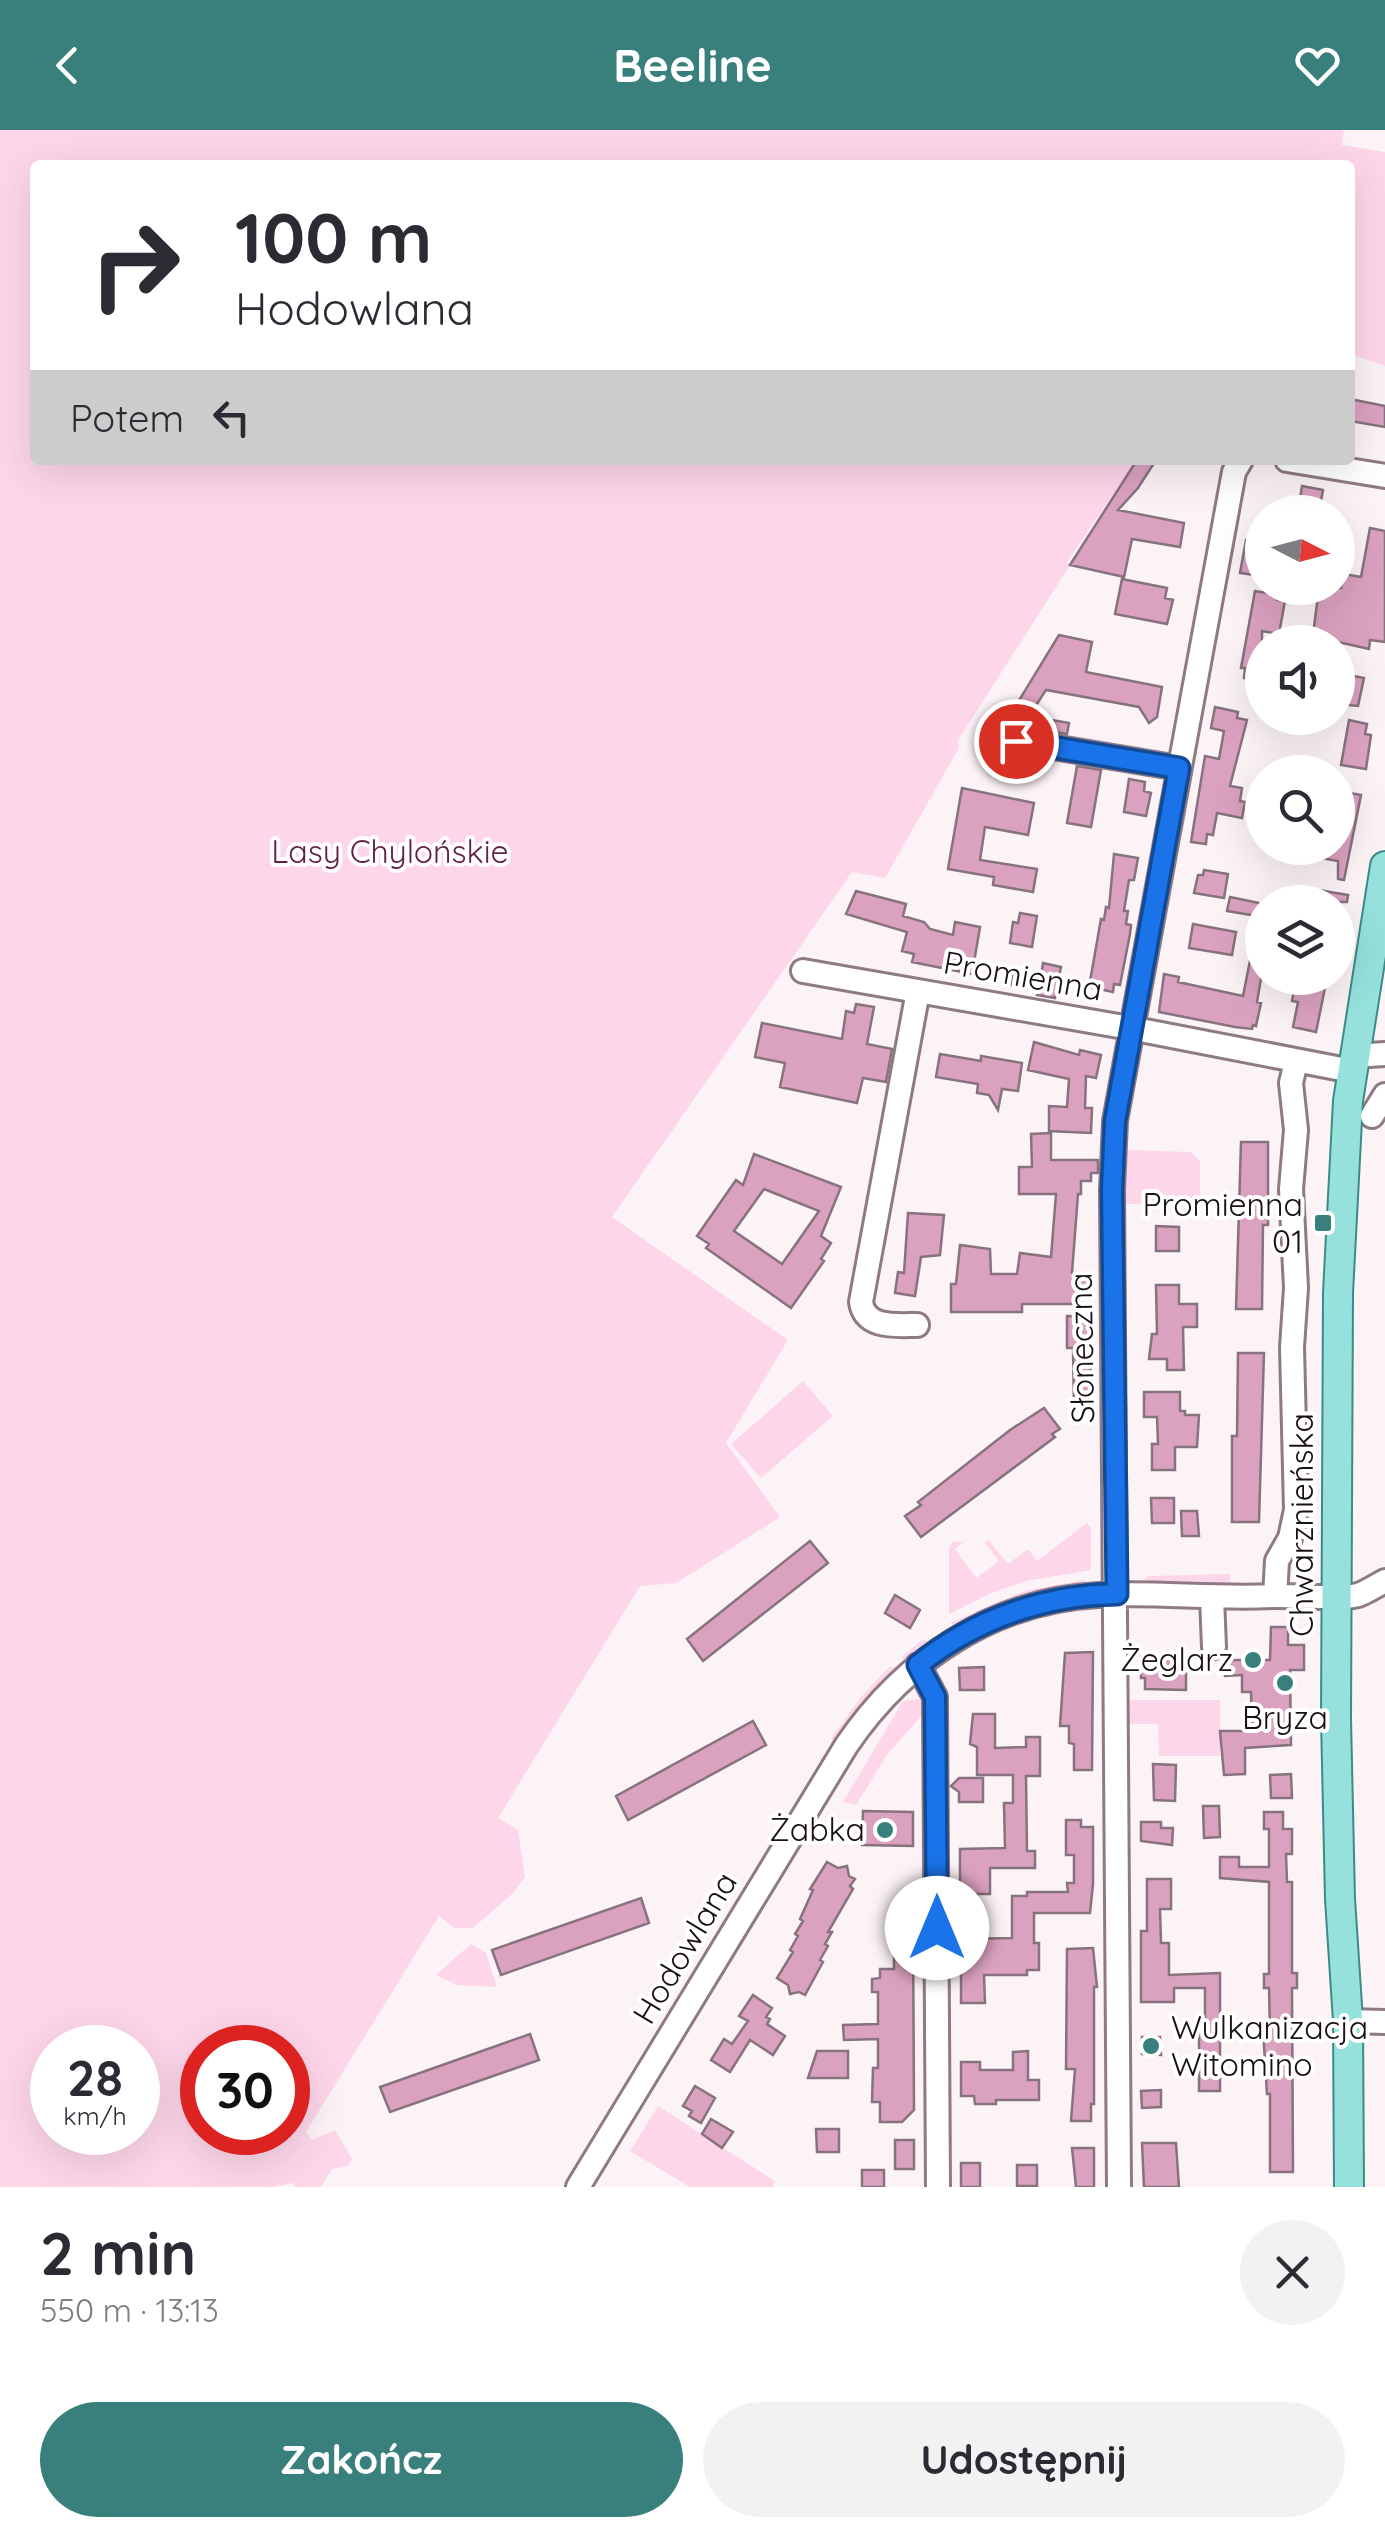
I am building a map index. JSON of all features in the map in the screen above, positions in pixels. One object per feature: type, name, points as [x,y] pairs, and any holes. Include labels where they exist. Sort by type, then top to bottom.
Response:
[{"type":"main road","name":"Chwarznieńska","points":[[1348,2187],[1348,2021],[1340,1881],[1336,1595],[1338,1292],[1353,1063],[1385,866]]},
{"type":"street","name":"Słoneczna","points":[[1119,2187],[1112,1168],[1115,1121],[1238,465]]},
{"type":"street","points":[[1318,465],[1385,476]]},
{"type":"street","points":[[1016,741],[1179,768]]},
{"type":"street","name":"Promienna","points":[[803,971],[1296,1061],[1353,1063],[1385,1054]]},
{"type":"street","name":"Promienna","points":[[917,1325],[873,1321],[860,1302],[918,991]]},
{"type":"street","points":[[1275,1596],[1277,1560],[1290,1538],[1296,1510],[1292,1189],[1296,1130],[1291,1083],[1296,1061]]},
{"type":"street","points":[[1372,1116],[1385,1094]]},
{"type":"street","name":"Hodowlana","points":[[578,2187],[846,1746],[878,1701],[918,1665],[954,1640],[1005,1614],[1058,1600],[1117,1594],[1212,1598],[1357,1595],[1385,1581]]},
{"type":"street","points":[[1212,1598],[1214,1647]]},
{"type":"street","points":[[918,1665],[935,1697],[938,2187]]},
{"type":"street","points":[[1348,2021],[1385,2022]]},
{"type":"green space","name":"Lasy Chylońskie","points":[[0,130],[1344,130],[1342,145],[1385,152],[1385,366],[1355,356],[1355,160],[30,160],[30,465],[1134,465],[1067,562],[1070,565],[957,742],[960,746],[885,878],[852,872],[612,1217],[788,1340],[726,1443],[780,1517],[676,1583],[640,1586],[498,1818],[518,1830],[525,1877],[513,1893],[473,1928],[454,1928],[439,1916],[310,2126],[310,2025],[180,2025],[180,2155],[310,2155],[310,2137],[312,2140],[335,2130],[352,2159],[348,2166],[332,2169],[321,2187],[295,2187],[293,2183],[273,2187],[0,2187]]},
{"type":"green space","points":[[1125,1150],[1191,1152],[1200,1161],[1200,1204],[1125,1204]]},
{"type":"green space","points":[[803,1381],[833,1416],[761,1478],[731,1444]]},
{"type":"green space","points":[[1087,1523],[1091,1528],[1091,1570],[1026,1581],[949,1614],[952,1542],[965,1541],[955,1549],[976,1578],[999,1561],[985,1543],[987,1539],[1008,1564],[1028,1549],[1037,1561]]},
{"type":"green space","points":[[1230,1574],[1230,1582],[1145,1586],[1149,1576]]},
{"type":"green space","points":[[1084,1580],[1090,1586],[958,1627],[950,1623],[1024,1591]]},
{"type":"green space","points":[[922,1640],[932,1643],[834,1744],[832,1737],[861,1697]]},
{"type":"green space","points":[[920,1699],[924,1713],[887,1755],[856,1805],[843,1802],[903,1701]]},
{"type":"green space","points":[[1127,1700],[1220,1700],[1220,1756],[1159,1756],[1158,1724],[1127,1724]]},
{"type":"green space","points":[[471,1944],[486,1953],[497,1987],[457,1985],[436,1975]]},
{"type":"green space","points":[[658,2106],[775,2181],[773,2187],[690,2187],[630,2151]]},
{"type":"building","points":[[1355,400],[1385,406],[1385,427],[1355,422]]},
{"type":"building","points":[[1134,465],[1153,465],[1118,510],[1184,523],[1180,547],[1132,539],[1124,577],[1070,565]]},
{"type":"building","points":[[1302,486],[1323,490],[1322,495],[1301,495]]},
{"type":"building","points":[[1370,528],[1385,531],[1385,642],[1370,640],[1369,649],[1355,646],[1355,625],[1314,625],[1317,605],[1355,605],[1355,576],[1361,577]]},
{"type":"building","points":[[1245,546],[1245,574],[1240,573]]},
{"type":"building","points":[[1122,579],[1167,588],[1165,598],[1173,600],[1167,624],[1115,614]]},
{"type":"building","points":[[1252,605],[1284,605],[1281,625],[1249,625]]},
{"type":"building","points":[[1059,635],[1092,642],[1086,672],[1162,687],[1157,717],[1149,723],[1139,707],[1046,690],[1029,716],[1069,723],[1067,734],[1017,726],[997,709],[1012,712]]},
{"type":"building","points":[[1355,676],[1364,678],[1355,706]]},
{"type":"building","points":[[1215,707],[1238,712],[1237,718],[1245,720],[1230,786],[1242,788],[1240,801],[1245,802],[1242,818],[1217,813],[1213,835],[1207,834],[1206,844],[1191,842],[1205,756],[1219,759],[1224,731],[1211,728]]},
{"type":"building","points":[[1355,721],[1367,724],[1365,734],[1371,735],[1366,769],[1355,767],[1355,755],[1343,755],[1346,735],[1355,735]]},
{"type":"building","points":[[1077,766],[1101,770],[1091,827],[1067,823]]},
{"type":"building","points":[[1129,779],[1145,782],[1144,791],[1151,793],[1146,816],[1124,812]]},
{"type":"building","points":[[962,788],[1034,803],[1028,835],[985,827],[980,860],[1037,869],[1033,892],[993,885],[994,877],[948,869]]},
{"type":"building","points":[[1355,794],[1361,795],[1355,825]]},
{"type":"building","points":[[1114,854],[1138,858],[1134,880],[1129,880],[1124,911],[1128,911],[1126,924],[1131,925],[1130,934],[1120,985],[1114,984],[1113,992],[1089,987],[1101,919],[1104,920],[1106,907],[1109,908]]},
{"type":"building","points":[[1338,865],[1347,865],[1344,880],[1338,879]]},
{"type":"building","points":[[1204,870],[1228,874],[1224,898],[1194,893],[1198,875],[1203,875]]},
{"type":"building","points":[[856,891],[906,904],[903,916],[924,922],[930,929],[953,935],[955,922],[980,927],[972,974],[912,962],[914,954],[902,951],[907,932],[846,914]]},
{"type":"building","points":[[1230,897],[1245,900],[1245,914],[1227,911]]},
{"type":"building","points":[[1020,913],[1037,916],[1032,947],[1010,943],[1013,922],[1018,923]]},
{"type":"building","points":[[1193,924],[1236,932],[1232,955],[1189,948]]},
{"type":"building","points":[[1043,963],[1061,967],[1055,998],[1012,985],[1014,971],[1041,976]]},
{"type":"building","points":[[1164,974],[1179,977],[1178,982],[1243,996],[1245,986],[1245,995],[1258,995],[1257,1002],[1261,1003],[1252,1029],[1159,1012]]},
{"type":"building","points":[[1293,995],[1324,995],[1316,1032],[1293,1027],[1298,1002],[1292,1001]]},
{"type":"building","points":[[856,1004],[874,1007],[867,1044],[892,1049],[886,1082],[863,1078],[857,1103],[780,1087],[785,1063],[755,1057],[762,1023],[842,1039],[846,1011],[854,1013]]},
{"type":"building","points":[[1034,1042],[1079,1055],[1080,1050],[1101,1055],[1096,1078],[1086,1076],[1085,1108],[1092,1108],[1091,1133],[1049,1131],[1049,1106],[1067,1107],[1069,1079],[1028,1070]]},
{"type":"building","points":[[940,1054],[1022,1063],[1018,1091],[1002,1089],[998,1110],[989,1095],[977,1093],[978,1084],[936,1077]]},
{"type":"building","points":[[1051,1133],[1051,1160],[1098,1160],[1098,1173],[1091,1173],[1091,1181],[1081,1181],[1078,1194],[1072,1273],[1090,1273],[1090,1289],[1078,1290],[1078,1304],[1022,1304],[1022,1312],[951,1312],[951,1284],[956,1284],[960,1245],[990,1249],[991,1274],[1017,1274],[1020,1253],[1051,1257],[1056,1194],[1019,1194],[1019,1167],[1032,1167],[1031,1134]]},
{"type":"building","points":[[1241,1142],[1268,1142],[1262,1309],[1236,1309]]},
{"type":"building","points":[[754,1154],[841,1187],[821,1236],[831,1243],[821,1259],[824,1261],[791,1308],[706,1248],[709,1244],[697,1236],[736,1180],[743,1185]],"holes":[[[764,1189],[819,1211],[782,1264],[734,1231]]]},
{"type":"building","points":[[908,1213],[944,1215],[940,1255],[921,1257],[915,1296],[895,1293],[898,1272],[904,1273]]},
{"type":"building","points":[[1156,1226],[1179,1227],[1179,1251],[1156,1251]]},
{"type":"building","points":[[1156,1285],[1179,1285],[1179,1304],[1197,1304],[1197,1327],[1183,1327],[1184,1370],[1167,1370],[1167,1359],[1149,1359],[1152,1334],[1157,1334]]},
{"type":"building","points":[[1067,1316],[1090,1317],[1091,1409],[1074,1409],[1073,1348],[1067,1348]]},
{"type":"building","points":[[1238,1353],[1264,1353],[1259,1522],[1232,1522],[1232,1436],[1237,1436]]},
{"type":"building","points":[[1144,1392],[1180,1392],[1180,1411],[1199,1415],[1197,1447],[1175,1447],[1175,1470],[1152,1470],[1152,1444],[1158,1444],[1157,1417],[1144,1417]]},
{"type":"building","points":[[1044,1408],[1060,1429],[1052,1434],[1055,1437],[921,1537],[905,1516],[921,1505],[918,1502]]},
{"type":"building","points":[[1151,1498],[1174,1498],[1174,1523],[1152,1523]]},
{"type":"building","points":[[1181,1511],[1197,1511],[1199,1536],[1182,1536]]},
{"type":"building","points":[[810,1541],[828,1563],[703,1661],[687,1639]]},
{"type":"building","points":[[895,1595],[920,1610],[910,1628],[885,1613]]},
{"type":"building","points":[[1271,1627],[1288,1627],[1288,1645],[1304,1645],[1304,1670],[1290,1670],[1291,1745],[1245,1748],[1245,1774],[1224,1775],[1220,1731],[1252,1731],[1251,1692],[1242,1692],[1242,1675],[1225,1676],[1224,1660],[1270,1660]]},
{"type":"building","points":[[1093,1652],[1092,1770],[1074,1770],[1069,1726],[1060,1726],[1065,1653]]},
{"type":"building","points":[[1186,1655],[1186,1690],[1145,1689],[1141,1656]]},
{"type":"building","points":[[984,1667],[984,1690],[960,1690],[959,1668]]},
{"type":"building","points":[[973,1714],[995,1714],[995,1748],[1026,1747],[1026,1737],[1040,1737],[1040,1776],[1026,1776],[1027,1851],[1035,1851],[1035,1868],[990,1868],[990,1894],[960,1894],[960,1849],[1005,1848],[1004,1803],[1013,1803],[1013,1775],[977,1775],[977,1747],[970,1744]]},
{"type":"building","points":[[753,1721],[766,1745],[628,1820],[616,1796]]},
{"type":"building","points":[[1153,1764],[1176,1765],[1175,1801],[1154,1800]]},
{"type":"building","points":[[1291,1774],[1292,1798],[1271,1798],[1270,1775]]},
{"type":"building","points":[[959,1778],[983,1778],[983,1802],[959,1802],[959,1792],[951,1786]]},
{"type":"building","points":[[1203,1806],[1219,1806],[1220,1837],[1204,1838]]},
{"type":"building","points":[[863,1811],[913,1812],[913,1846],[862,1845]]},
{"type":"building","points":[[1264,1812],[1283,1812],[1283,1829],[1292,1829],[1292,1854],[1286,1854],[1287,1882],[1292,1882],[1292,1973],[1297,1973],[1297,1988],[1292,1988],[1293,2172],[1270,2172],[1270,2094],[1263,2030],[1270,2030],[1269,1988],[1264,1988],[1264,1974],[1269,1974],[1269,1882],[1220,1878],[1220,1857],[1239,1857],[1239,1867],[1269,1867],[1269,1829],[1264,1829]]},
{"type":"building","points":[[1066,1820],[1081,1820],[1081,1827],[1093,1827],[1090,1913],[1034,1913],[1039,1970],[1027,1970],[1027,1975],[984,1975],[985,2003],[961,2003],[961,1957],[970,1957],[969,1939],[1012,1938],[1012,1896],[1068,1892],[1067,1883],[1074,1883],[1074,1855],[1066,1855]]},
{"type":"building","points":[[1141,1822],[1161,1822],[1161,1828],[1173,1828],[1172,1845],[1141,1841]]},
{"type":"building","points":[[827,1862],[838,1868],[847,1866],[849,1876],[855,1879],[850,1886],[853,1889],[828,1932],[832,1932],[820,1960],[823,1962],[805,1995],[790,1994],[788,1985],[777,1978],[793,1952],[790,1950],[803,1921],[800,1919],[813,1890],[810,1889]]},
{"type":"building","points":[[1147,1879],[1171,1879],[1171,1909],[1160,1909],[1161,1943],[1169,1943],[1169,1975],[1220,1973],[1220,2091],[1199,2091],[1199,2019],[1205,2017],[1205,1988],[1174,1988],[1174,2002],[1141,2002],[1141,1931],[1147,1931]]},
{"type":"building","points":[[641,1898],[649,1923],[501,1975],[492,1950]]},
{"type":"building","points":[[894,1917],[913,1917],[914,2110],[902,2122],[880,2122],[880,2102],[872,2102],[878,2039],[844,2040],[843,2025],[878,2024],[878,1992],[872,1992],[872,1979],[880,1978],[880,1969],[894,1969]]},
{"type":"building","points":[[1093,1948],[1097,1987],[1094,2104],[1091,2121],[1071,2121],[1075,2069],[1066,2069],[1067,1949]]},
{"type":"building","points":[[753,1995],[772,2008],[766,2017],[770,2019],[767,2024],[785,2036],[773,2055],[750,2040],[730,2072],[711,2060],[724,2039],[732,2044],[748,2021],[739,2016]]},
{"type":"building","points":[[530,2034],[539,2060],[390,2112],[380,2087]]},
{"type":"building","points":[[1142,2037],[1160,2037],[1161,2055],[1142,2054]]},
{"type":"building","points":[[817,2051],[848,2051],[848,2078],[808,2078]]},
{"type":"building","points":[[1028,2051],[1028,2080],[1039,2080],[1039,2100],[975,2104],[974,2096],[961,2096],[961,2062],[980,2062],[980,2070],[1013,2070],[1013,2052]]},
{"type":"building","points":[[695,2086],[715,2098],[701,2123],[689,2116],[692,2111],[683,2106]]},
{"type":"building","points":[[1161,2090],[1161,2107],[1142,2108],[1141,2091]]},
{"type":"building","points":[[711,2119],[733,2132],[722,2148],[702,2134]]},
{"type":"building","points":[[816,2129],[839,2129],[839,2152],[817,2152]]},
{"type":"building","points":[[895,2140],[914,2140],[914,2169],[895,2169]]},
{"type":"building","points":[[1142,2143],[1176,2143],[1179,2187],[1144,2187]]},
{"type":"building","points":[[1072,2148],[1094,2148],[1094,2187],[1076,2187]]},
{"type":"building","points":[[961,2163],[980,2163],[980,2187],[961,2187]]},
{"type":"building","points":[[1017,2165],[1037,2165],[1037,2186],[1017,2186]]},
{"type":"building","points":[[862,2170],[884,2170],[884,2187],[862,2187]]},
{"type":"place","name":"Promienna 01","points":[[1323,1223]]},
{"type":"place","name":"Żeglarz","points":[[1253,1660]]},
{"type":"place","name":"Bryza","points":[[1285,1683]]},
{"type":"place","name":"Żabka","points":[[885,1830]]},
{"type":"place","name":"Wulkanizacja Witomino","points":[[1151,2046]]},
{"type":"route","points":[[937,1928],[935,1697],[918,1665],[954,1640],[1005,1614],[1058,1600],[1117,1594],[1112,1190],[1115,1121],[1179,768],[1016,741]]}]
